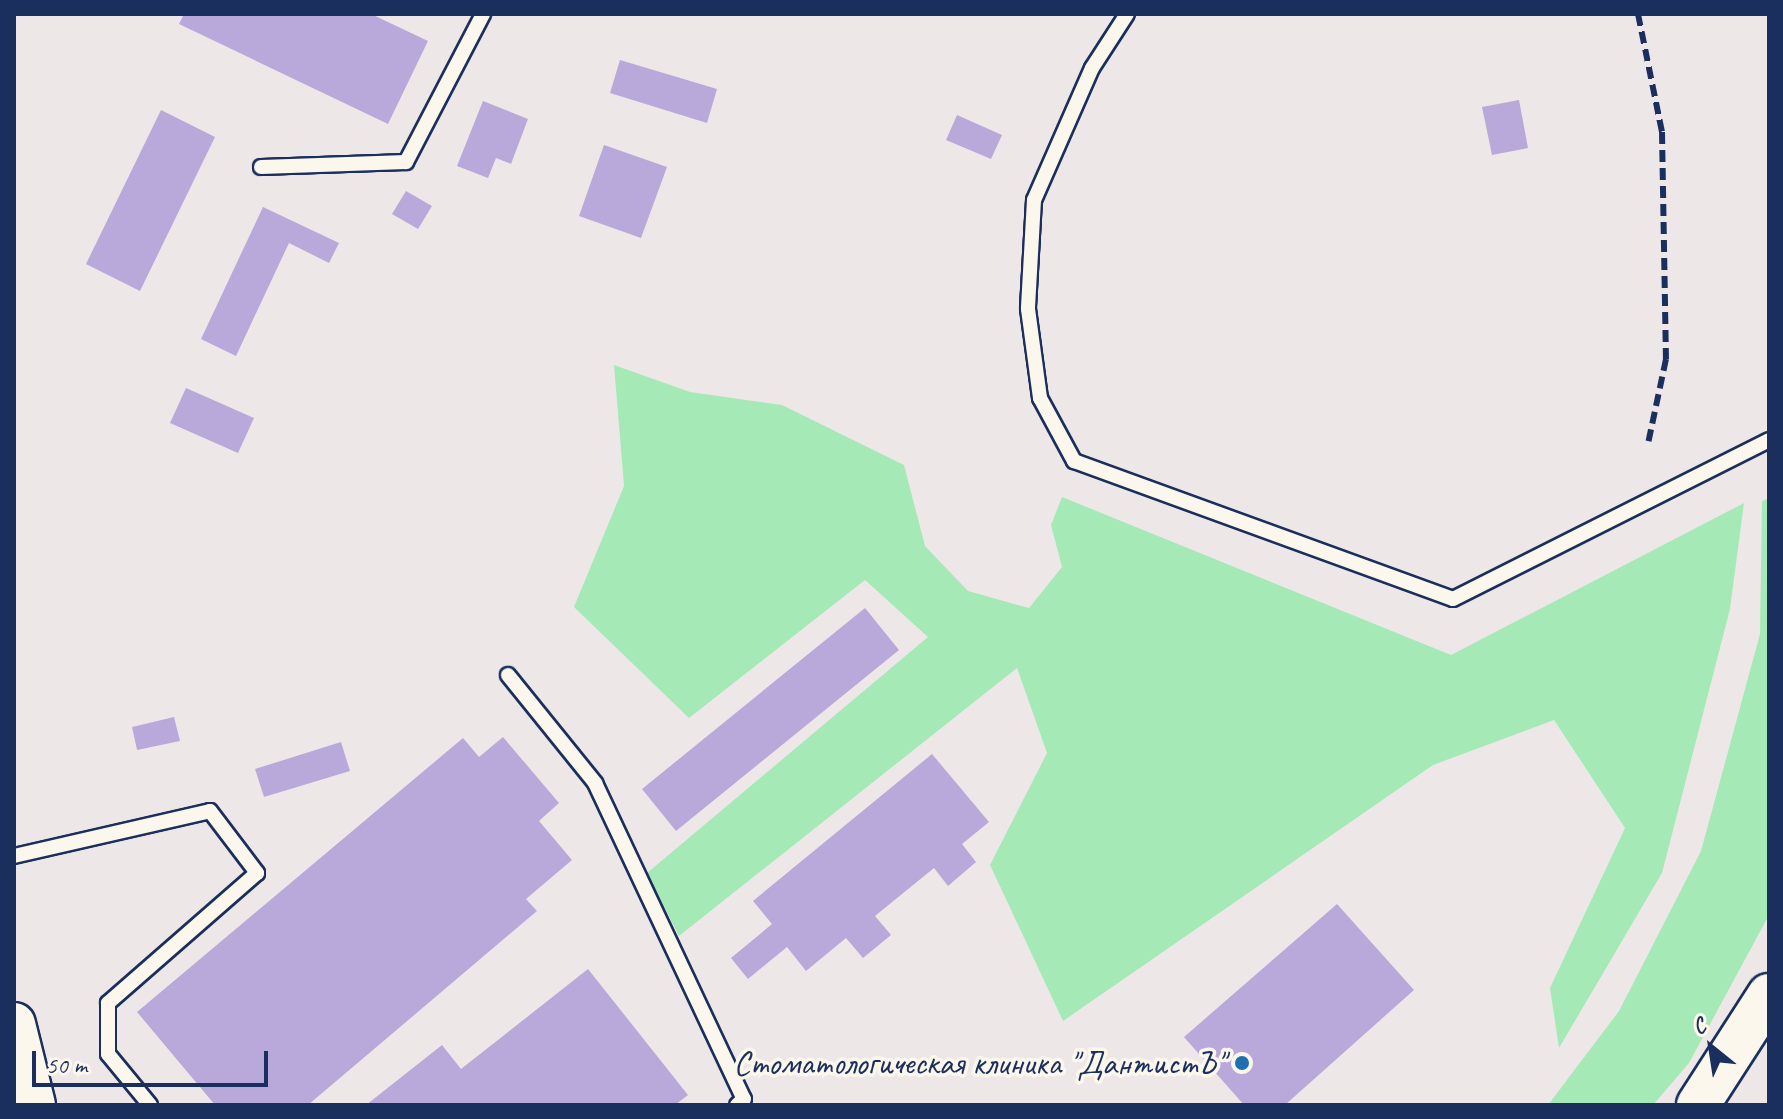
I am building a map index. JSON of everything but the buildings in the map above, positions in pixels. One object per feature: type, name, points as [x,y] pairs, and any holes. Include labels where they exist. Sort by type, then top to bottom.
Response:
[{"type":"street","points":[[1698,1105],[1769,995]]},
{"type":"street","points":[[14,1024],[34,1105]]},
{"type":"lane","points":[[261,167],[406,162],[483,14]]},
{"type":"lane","points":[[1127,14],[1092,68],[1034,200],[1028,309],[1040,398],[1074,461],[1453,599],[1769,440]]},
{"type":"lane","points":[[508,675],[595,783],[744,1099],[737,1105]]},
{"type":"lane","points":[[14,856],[210,811],[257,873],[108,1003],[108,1054],[150,1105]]},
{"type":"green space","points":[[614,365],[690,392],[782,405],[904,465],[925,546],[968,591],[1029,608],[1062,567],[1051,525],[1062,497],[1451,655],[1744,503],[1730,609],[1662,873],[1559,1048],[1550,988],[1625,828],[1554,720],[1433,765],[1063,1021],[990,865],[1047,753],[1017,668],[679,936],[647,873],[928,637],[865,580],[689,718],[574,607],[624,486]]},
{"type":"green space","points":[[1769,498],[1769,915],[1689,1063],[1653,1105],[1548,1105],[1619,1011],[1701,851],[1760,634],[1762,501]]},
{"type":"railway","points":[[1638,14],[1662,132],[1666,359],[1648,444]]},
{"type":"place","name":"Стоматологическая клиника \"ДантистЪ\"","points":[[1242,1063]]}]
